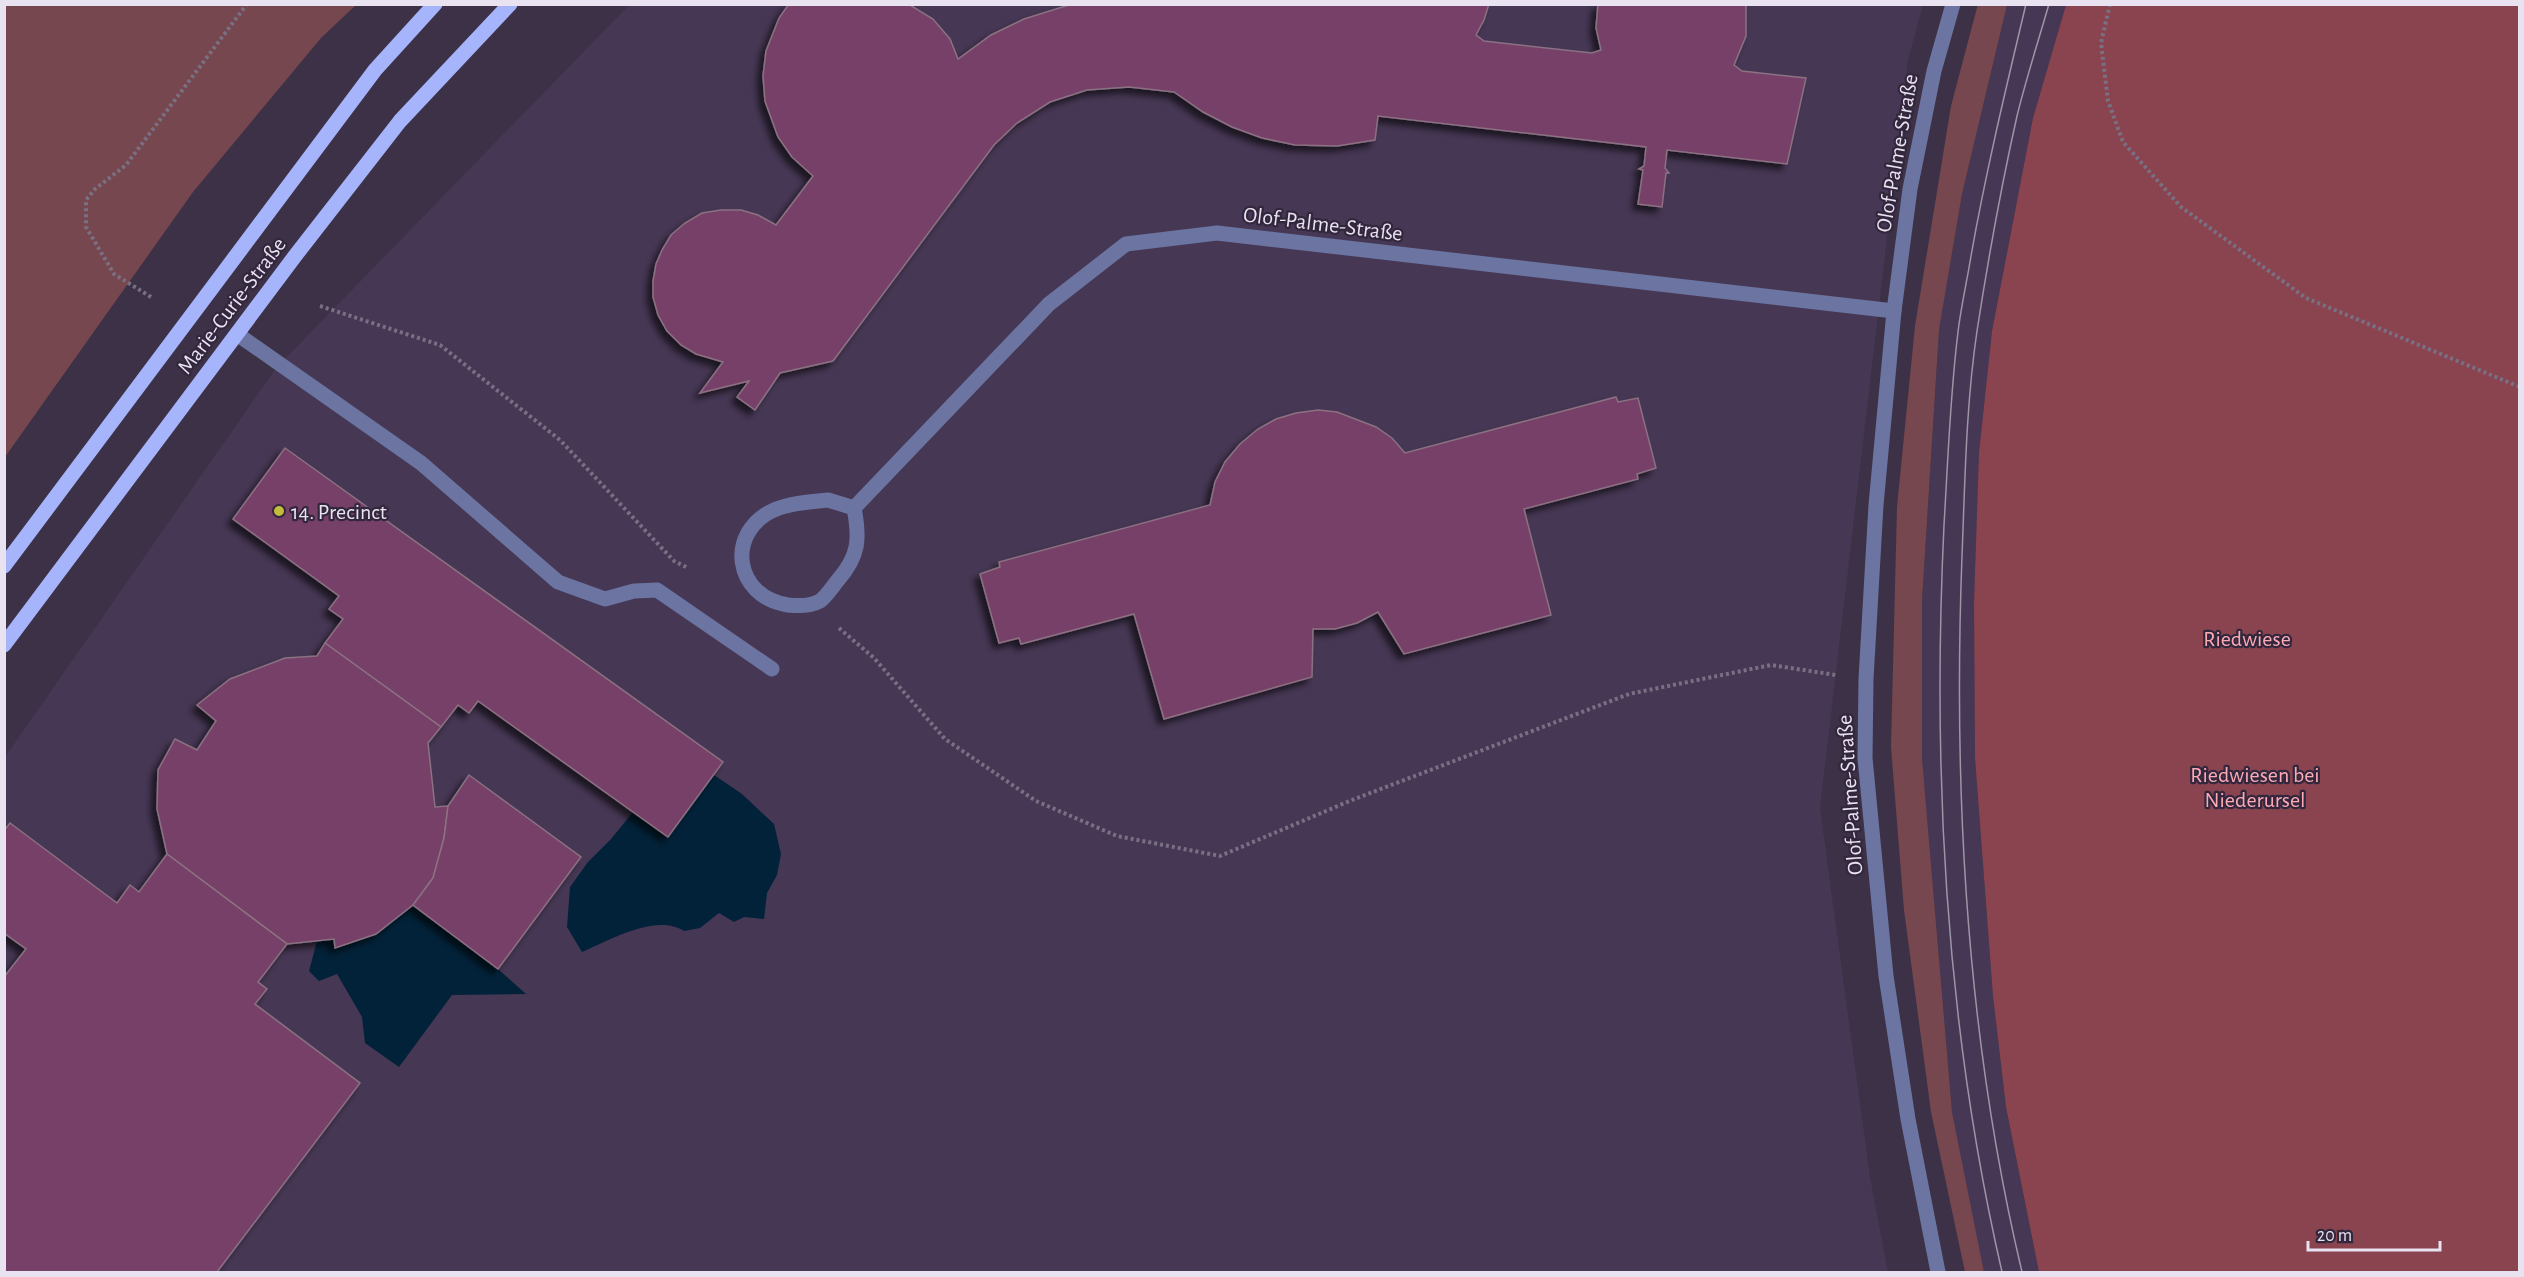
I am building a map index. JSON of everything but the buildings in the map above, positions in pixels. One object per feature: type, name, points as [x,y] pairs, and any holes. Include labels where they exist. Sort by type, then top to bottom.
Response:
[{"type":"main road","name":"Marie-Curie-Straße","points":[[4,566],[375,70],[435,4]]},
{"type":"main road","name":"Marie-Curie-Straße","points":[[4,645],[400,121],[510,4]]},
{"type":"street","name":"Olof-Palme-Straße","points":[[1938,1272],[1908,1119],[1886,976],[1865,758],[1866,679],[1875,517],[1894,312],[1910,189],[1934,71],[1953,4]]},
{"type":"street","name":"Olof-Palme-Straße","points":[[854,508],[1049,304],[1126,244],[1217,233],[1894,312]]},
{"type":"street","points":[[237,334],[421,463],[558,582],[605,599],[634,591],[657,590],[772,669]]},
{"type":"street","points":[[828,500],[854,508],[859,534],[854,557],[849,568],[820,601],[798,606],[774,603],[756,592],[744,574],[742,553],[751,528],[771,511],[794,503],[828,500]]},
{"type":"path","points":[[151,297],[114,274],[86,227],[86,200],[95,189],[126,165],[247,4]]},
{"type":"path","points":[[2110,4],[2101,43],[2108,100],[2123,142],[2181,207],[2306,298],[2520,387]]},
{"type":"path","points":[[320,306],[440,345],[560,440],[674,561],[688,568]]},
{"type":"path","points":[[839,628],[874,658],[945,738],[1036,801],[1117,836],[1220,856],[1352,800],[1629,693],[1771,665],[1837,675]]},
{"type":"shaded area","points":[[5,4],[356,5],[321,38],[193,192],[5,457]]},
{"type":"shaded area","points":[[1978,4],[2007,5],[1962,194],[1939,330],[1922,601],[1922,758],[1952,1112],[1984,1272],[1965,1272],[1931,1112],[1904,910],[1891,747],[1897,507],[1915,326],[1951,106]]},
{"type":"shaded area","points":[[629,5],[1923,5],[1908,60],[1820,808],[1870,1177],[1888,1272],[5,1272],[5,757],[276,368]]},
{"type":"shaded area","points":[[2007,5],[2066,5],[2033,118],[1992,331],[1979,453],[1974,602],[1975,758],[1993,996],[2006,1107],[2039,1272],[1984,1272],[1952,1112],[1922,758],[1922,601],[1939,330],[1962,194]]},
{"type":"green space","name":"Riedwiese","points":[[2066,5],[2519,5],[2519,1272],[2039,1272],[2006,1107],[1993,996],[1975,758],[1974,602],[1979,453],[1992,331],[2033,118]]},
{"type":"water","points":[[714,775],[742,794],[774,824],[781,854],[777,875],[767,893],[764,919],[744,917],[734,922],[719,913],[700,928],[684,931],[673,926],[647,927],[619,935],[582,952],[567,927],[570,887],[588,862],[633,812],[668,837]]},
{"type":"water","points":[[413,905],[498,969],[526,994],[452,995],[399,1067],[365,1043],[362,1017],[337,974],[319,981],[309,971],[317,941],[334,939],[336,948],[376,934]]},
{"type":"tram line","points":[[2002,1272],[1983,1180],[1956,995],[1942,807],[1941,619],[1944,525],[1959,323],[1983,193],[2026,4]]},
{"type":"tram line","points":[[2022,1272],[2003,1185],[1976,1006],[1963,826],[1960,645],[1966,443],[1977,331],[1995,223],[2017,116],[2049,4]]},
{"type":"place","name":"14. Precinct","points":[[279,511]]},
{"type":"park label","name":"Riedwiesen bei Niederursel","points":[[2255,786]]}]
